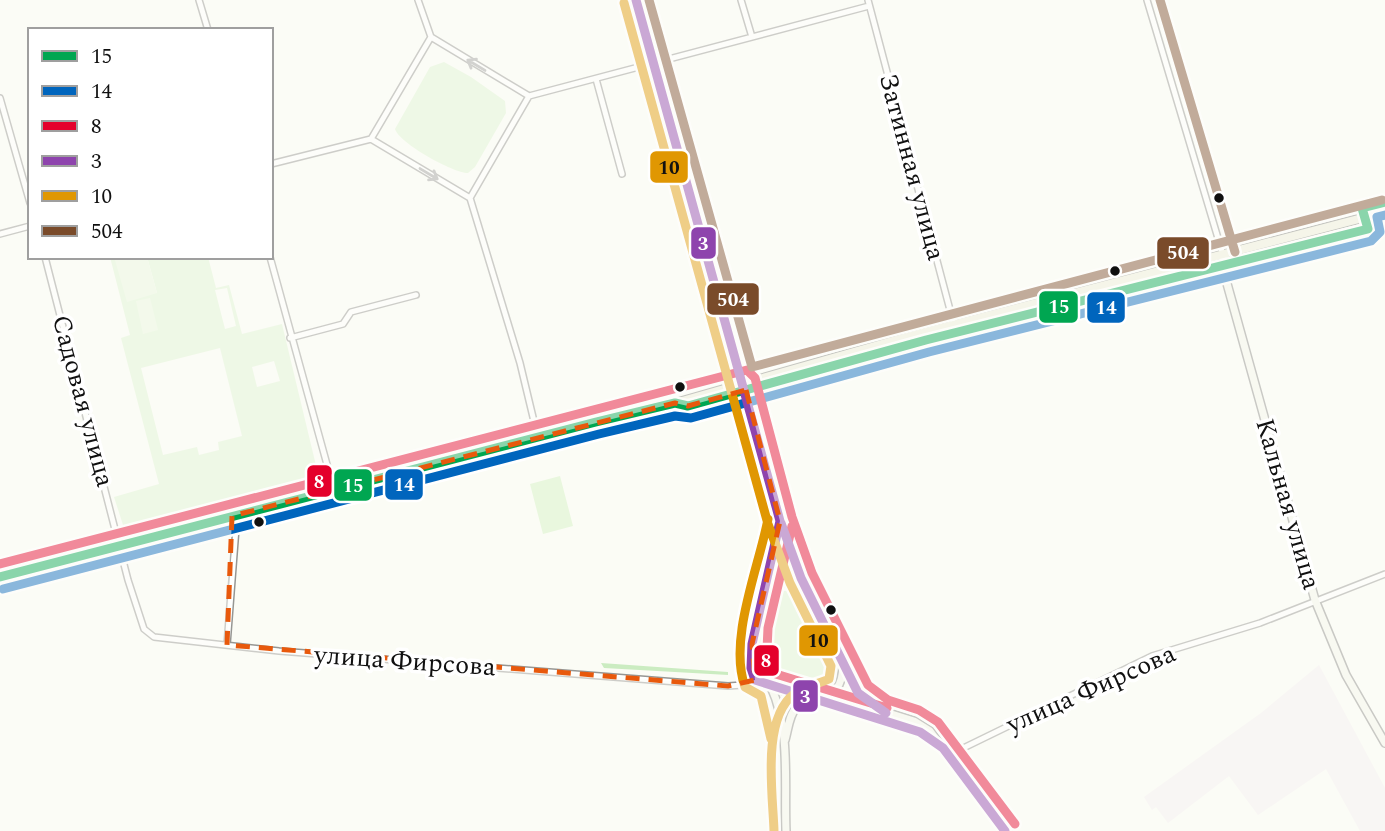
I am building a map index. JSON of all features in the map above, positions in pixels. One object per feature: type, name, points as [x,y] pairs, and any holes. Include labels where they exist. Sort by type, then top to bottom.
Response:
[{"type":"main road","points":[[636,0],[745,386],[780,521],[801,578],[858,693],[882,711],[914,721],[930,731],[1005,831]]},
{"type":"main road","points":[[0,577],[745,386],[1385,212]]},
{"type":"main road","points":[[955,329],[1385,225]]},
{"type":"main road","name":"Кальная улица","points":[[1223,254],[1224,266],[1315,600],[1346,674],[1385,743]]},
{"type":"main road","points":[[780,521],[772,568],[752,644],[751,668],[755,680],[907,726],[943,747]]},
{"type":"main road","points":[[772,568],[806,589]]},
{"type":"main road","points":[[762,607],[772,588],[790,579]]},
{"type":"main road","points":[[784,743],[794,711],[810,698],[827,696],[838,689],[843,679],[843,663]]},
{"type":"main road","points":[[771,687],[779,709],[784,743],[786,831]]},
{"type":"street","points":[[200,0],[207,28]]},
{"type":"street","points":[[418,0],[431,37],[530,96]]},
{"type":"street","points":[[741,0],[752,37]]},
{"type":"street","points":[[1147,0],[1223,254]]},
{"type":"street","points":[[470,198],[530,96],[868,3]]},
{"type":"street","name":"Затинная улица","points":[[868,3],[955,329]]},
{"type":"street","points":[[371,139],[431,37]]},
{"type":"street","points":[[596,79],[622,174]]},
{"type":"street","points":[[0,98],[28,196]]},
{"type":"street","points":[[273,164],[371,139],[470,198],[520,363],[538,438]]},
{"type":"street","points":[[1365,217],[1368,229]]},
{"type":"street","points":[[0,234],[28,227]]},
{"type":"street","name":"Садовая улица","points":[[46,259],[119,545]]},
{"type":"street","points":[[270,259],[290,338],[334,490]]},
{"type":"street","points":[[290,338],[343,324],[351,312],[416,295]]},
{"type":"street","points":[[227,645],[236,528],[232,516]]},
{"type":"street","name":"улица Фирсова","points":[[119,545],[144,629],[154,636],[227,645],[728,685],[743,685],[755,680]]},
{"type":"street","name":"улица Фирсова","points":[[949,755],[1152,656],[1260,622],[1385,575]]},
{"type":"street","points":[[790,579],[801,578]]},
{"type":"highlighted area","points":[[746,390],[780,521],[752,644],[755,680],[728,686],[227,645],[232,516],[675,403],[688,406]]},
{"type":"shaded area","points":[[1319,665],[1385,788],[1385,831],[1360,831],[1326,769],[1258,815],[1229,776],[1168,823],[1156,807],[1152,810],[1144,797],[1261,713]]},
{"type":"green space","points":[[444,62],[505,101],[506,113],[475,167],[468,173],[427,156],[406,142],[395,129],[430,67]]},
{"type":"green space","points":[[111,259],[119,259],[116,260],[157,293],[148,259],[209,259],[216,288],[229,285],[242,334],[282,324],[319,478],[124,528],[114,497],[159,484],[121,338],[130,335]],"holes":[[[227,288],[236,326],[225,329],[215,290]],[[220,348],[242,436],[218,442],[219,450],[199,455],[197,447],[163,455],[141,368]],[[274,361],[280,381],[257,387],[252,367]]]},
{"type":"green space","points":[[148,259],[157,293],[127,302],[115,260]]},
{"type":"green space","points":[[150,298],[158,330],[143,334],[136,301]]},
{"type":"green space","points":[[560,476],[573,526],[543,534],[530,484]]},
{"type":"green space","points":[[781,591],[793,591],[803,598],[839,664],[838,679],[826,692],[781,683],[760,667],[758,651],[761,630],[770,604]]},
{"type":"green space","points":[[601,663],[728,672],[728,675],[604,668]]},
{"type":"transit line","name":"3","points":[[636,0],[780,521],[752,644],[751,668],[755,680],[920,732],[943,748],[1005,831]]},
{"type":"transit line","name":"504","points":[[649,0],[752,367],[1382,200]]},
{"type":"transit line","name":"504","points":[[1160,0],[1235,252]]},
{"type":"transit line","name":"10","points":[[624,3],[768,524],[790,583],[831,666],[829,679],[794,694],[777,721],[771,758],[774,831]]},
{"type":"transit line","name":"15","points":[[0,577],[596,422],[675,403],[688,406],[926,340],[1368,229],[1362,208],[1385,202]]},
{"type":"transit line","name":"14","points":[[3,589],[599,434],[675,416],[691,418],[929,352],[1371,241],[1380,232],[1377,217],[1385,215]]},
{"type":"transit line","name":"8","points":[[0,564],[747,370],[755,378],[792,517],[812,573],[868,685],[888,700],[919,710],[938,722],[1015,824]]},
{"type":"transit line","name":"10","points":[[768,519],[742,625],[740,647],[745,687],[761,696],[771,739]]},
{"type":"transit line","name":"3","points":[[781,523],[801,578],[858,693],[886,713]]},
{"type":"transit line","name":"8","points":[[792,526],[768,628],[766,671],[887,708]]}]
